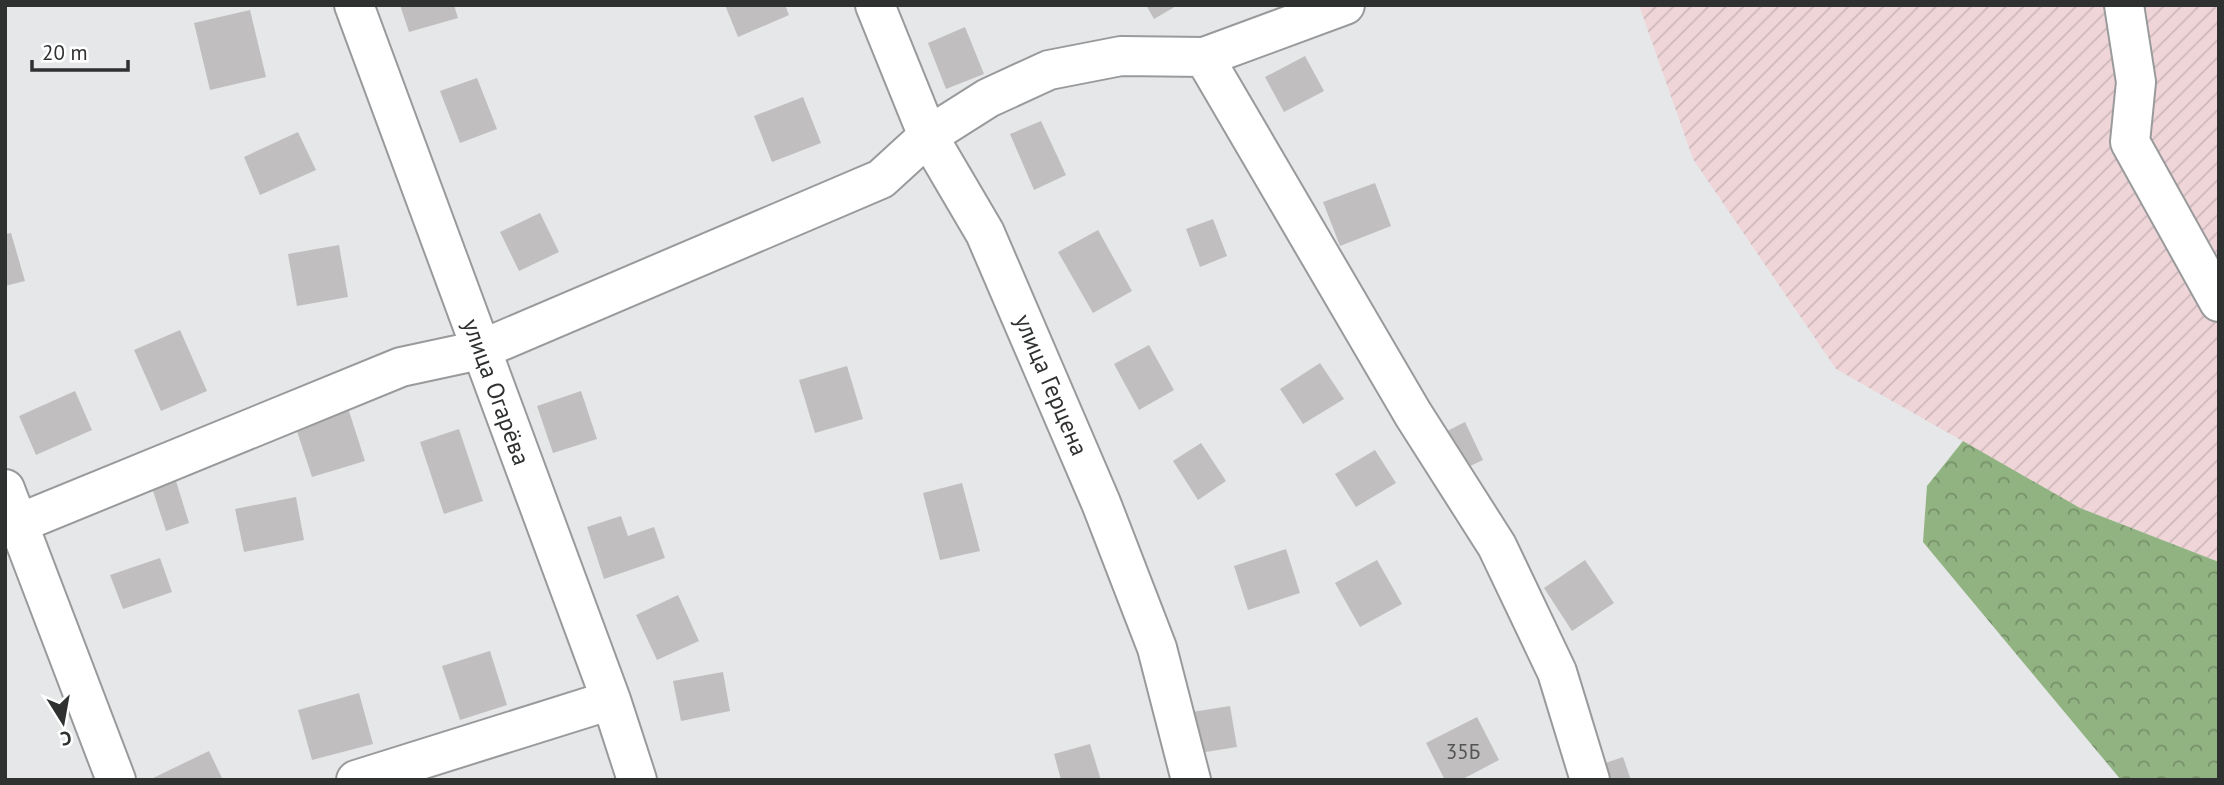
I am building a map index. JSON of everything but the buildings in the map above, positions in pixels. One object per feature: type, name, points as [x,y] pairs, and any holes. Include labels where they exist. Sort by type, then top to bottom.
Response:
[{"type":"street","name":"улица Огарёва","points":[[354,5],[611,700],[637,780]]},
{"type":"street","name":"улица Герцена","points":[[875,5],[928,136],[985,233],[1101,503],[1157,648],[1191,780]]},
{"type":"street","points":[[12,527],[401,367],[480,350],[881,179],[928,136],[988,98],[1049,70],[1121,56],[1204,57],[1345,5]]},
{"type":"street","points":[[2124,5],[2136,82],[2130,142],[2219,302]]},
{"type":"street","points":[[1204,57],[1413,414],[1497,546],[1557,673],[1590,780]]},
{"type":"street","points":[[5,489],[12,527],[116,780]]},
{"type":"street","points":[[356,780],[611,700]]},
{"type":"shaded area","points":[[1639,5],[2219,5],[2219,562],[2080,508],[1836,369],[1693,159]]},
{"type":"green space","points":[[1963,441],[2080,508],[2219,562],[2219,780],[2121,780],[1923,542],[1927,486]]}]
